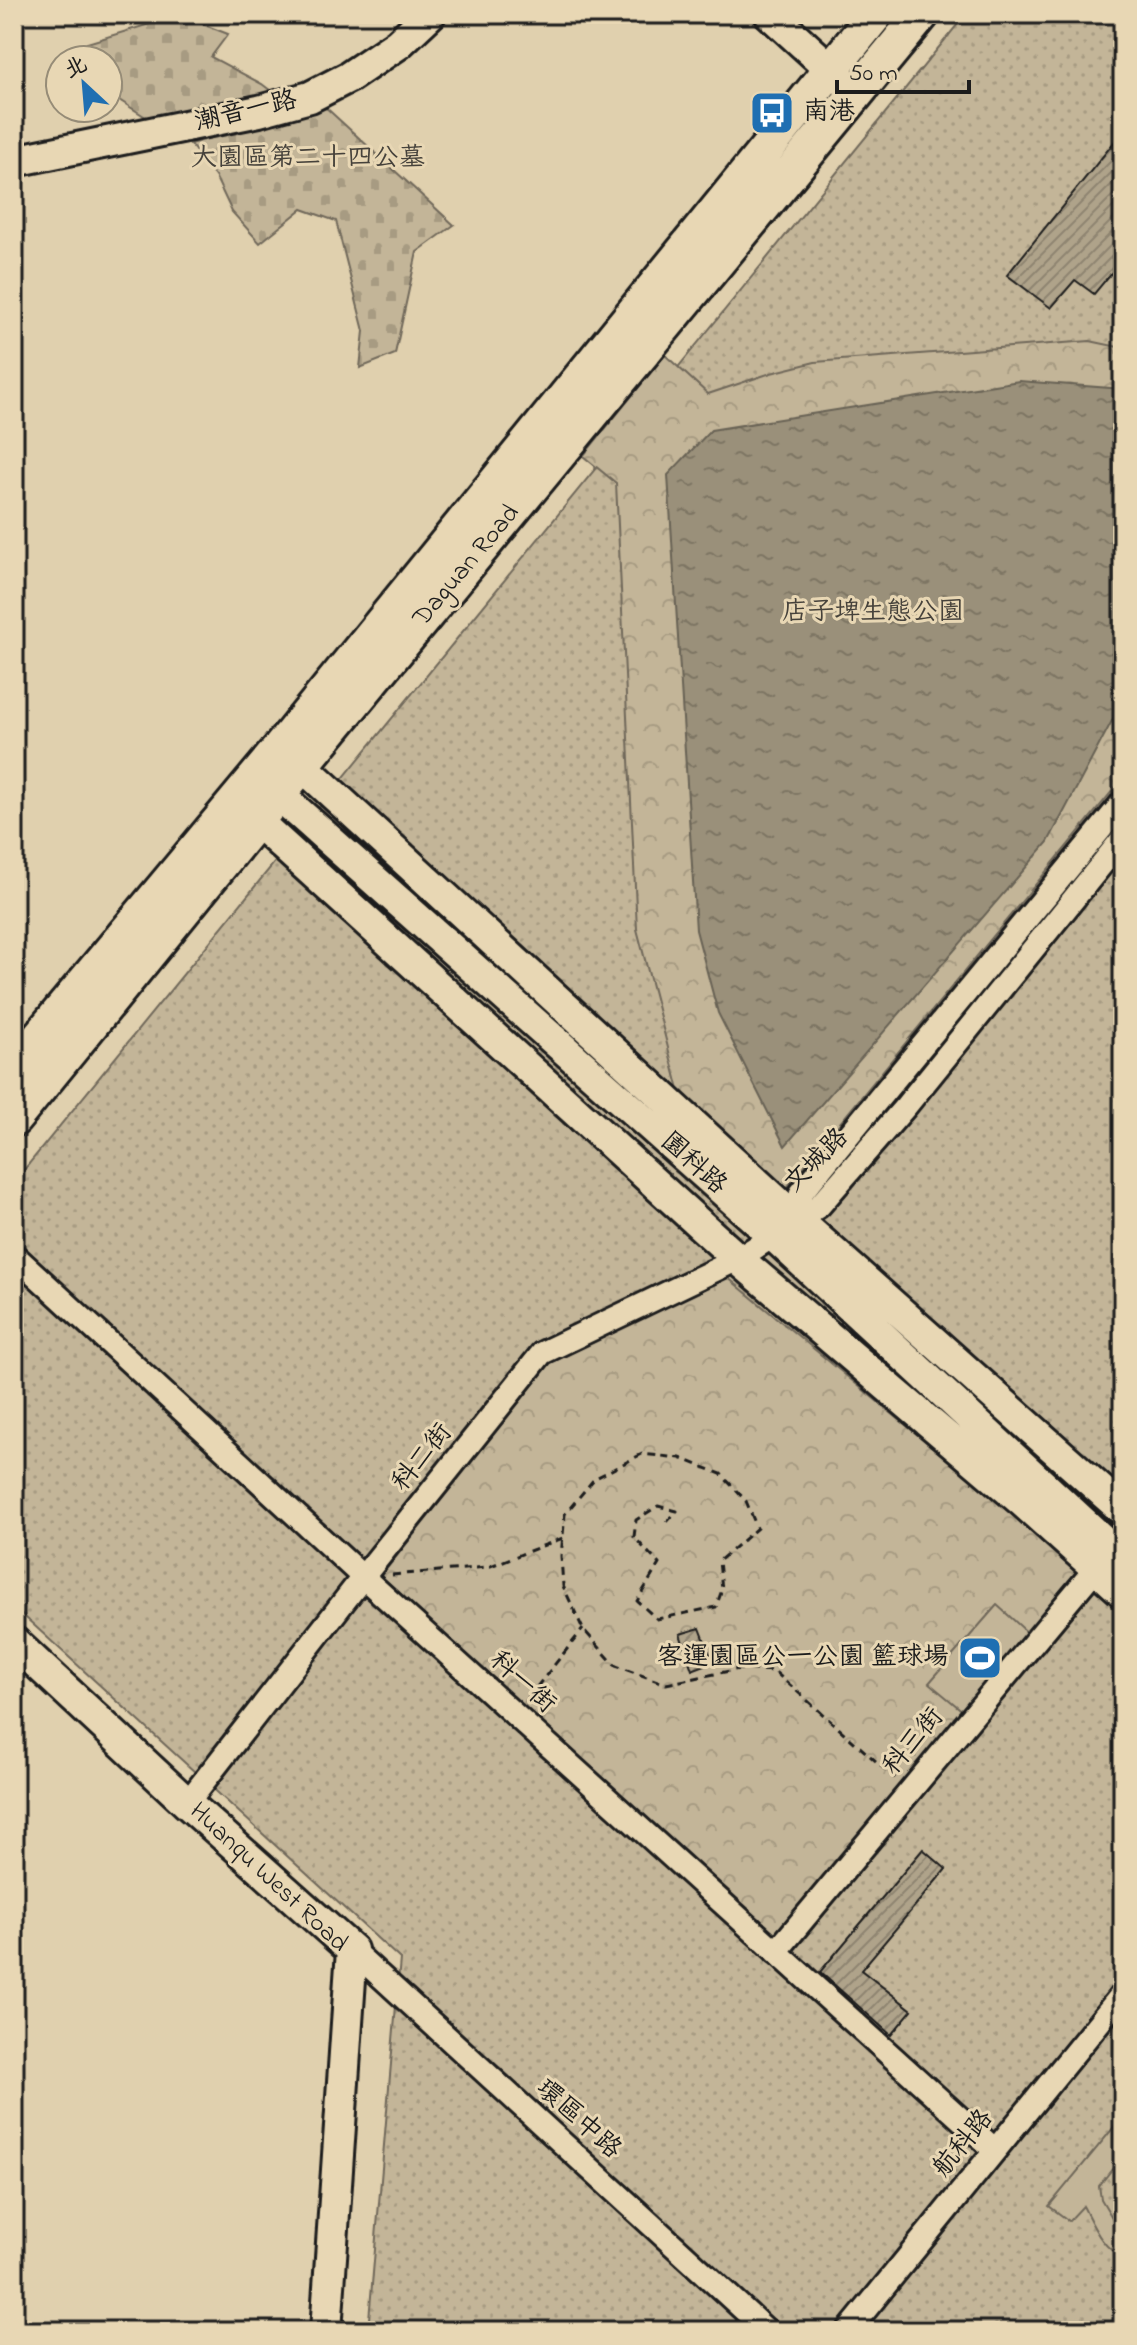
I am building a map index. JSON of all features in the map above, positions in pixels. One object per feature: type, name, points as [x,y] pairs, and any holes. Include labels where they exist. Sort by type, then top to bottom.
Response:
[{"type":"main road","name":"Daguan Road","points":[[291,756],[876,14]]},
{"type":"main road","name":"Daguan Road","points":[[14,1119],[291,756],[922,14]]},
{"type":"main road","name":"Daguan Road","points":[[14,1067],[246,812]]},
{"type":"street","name":"潮音一路","points":[[26,159],[259,111],[310,97],[349,77],[398,44],[430,14]]},
{"type":"street","points":[[770,14],[857,93]]},
{"type":"street","points":[[291,756],[786,1228],[1123,1510]]},
{"type":"street","name":"園科路","points":[[268,784],[786,1228],[1110,1563]]},
{"type":"street","name":"文城路","points":[[786,1228],[801,1193],[1123,802]]},
{"type":"street","points":[[246,812],[738,1259],[1023,1502],[1110,1563],[1123,1592]]},
{"type":"street","name":"文城路","points":[[786,1228],[819,1206],[906,1106],[1123,838]]},
{"type":"street","name":"科二街","points":[[187,1803],[542,1353],[738,1259],[786,1228]]},
{"type":"street","name":"科一街","points":[[14,1255],[363,1577],[995,2150]]},
{"type":"street","name":"科三街","points":[[776,1952],[910,1791],[1110,1563]]},
{"type":"street","name":"Huanqu West Road","points":[[14,1642],[187,1803],[352,1950],[326,2331]]},
{"type":"street","name":"環區中路","points":[[352,1950],[767,2331]]},
{"type":"street","name":"航科路","points":[[848,2331],[1123,1993]]},
{"type":"path","points":[[667,1522],[677,1511],[658,1506],[636,1520],[634,1537],[659,1564],[637,1601],[657,1619],[716,1607],[722,1590],[719,1561],[757,1528],[746,1501],[721,1474],[680,1458],[642,1454],[594,1479],[565,1514],[563,1586],[583,1629],[616,1666],[666,1684],[739,1669],[774,1671],[910,1791]]},
{"type":"path","points":[[363,1577],[488,1567],[563,1538]]},
{"type":"path","points":[[515,1715],[583,1629]]},
{"type":"green space","points":[[966,14],[1123,14],[1123,2331],[368,2331],[400,1959],[14,1607],[14,1182]]},
{"type":"green space","name":"大園區第二十四公墓","points":[[179,15],[228,34],[211,57],[275,94],[152,121],[124,103],[124,44],[84,44]]},
{"type":"green space","name":"大園區第二十四公墓","points":[[322,104],[454,225],[417,252],[395,354],[360,368],[364,331],[336,221],[302,209],[260,243],[232,212],[216,178],[190,144]]},
{"type":"green space","name":"店子埤生態公園","points":[[1090,341],[1123,348],[1123,778],[785,1190],[679,1090],[637,929],[616,483],[583,456],[665,355],[708,394],[815,362]]},
{"type":"green space","points":[[727,1277],[1082,1571],[775,1940],[381,1576],[550,1363]]},
{"type":"green space","name":"客運園區公一公園 籃球場","points":[[997,1605],[1029,1634],[964,1712],[929,1683]]},
{"type":"green space","points":[[1123,2116],[1123,2155],[1099,2186],[1101,2199],[1123,2236],[1123,2257],[1104,2242],[1083,2206],[1069,2221],[1049,2206]]},
{"type":"water","name":"店子埤生態公園","points":[[1019,381],[1123,389],[1123,700],[1048,842],[785,1146],[718,1013],[696,930],[668,475],[711,430]]},
{"type":"building","points":[[1123,131],[1123,259],[1094,294],[1075,280],[1051,308],[1007,275]]},
{"type":"building","points":[[700,1628],[713,1662],[692,1670],[680,1634]]},
{"type":"building","points":[[923,1849],[946,1869],[861,1970],[912,2010],[891,2035],[820,1972]]},
{"type":"waterway","points":[[14,22],[15,14]]},
{"type":"waterway","points":[[14,2320],[40,2331]]},
{"type":"place","name":"南港","points":[[772,113]]},
{"type":"place","name":"客運園區公一公園 籃球場","points":[[980,1658]]}]
